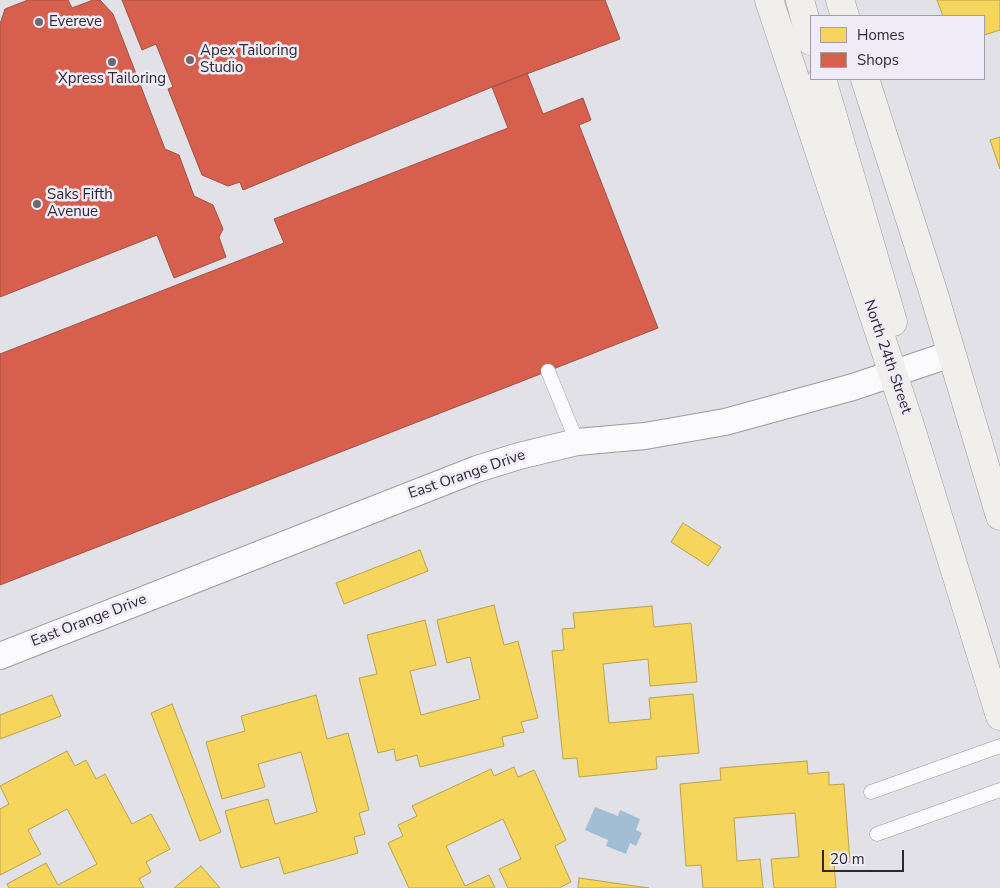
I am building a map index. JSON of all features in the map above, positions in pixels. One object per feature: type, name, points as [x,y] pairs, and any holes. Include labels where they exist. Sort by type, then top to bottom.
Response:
[{"type":"main road","name":"North 24th Street","points":[[769,0],[894,374],[1000,716]]},
{"type":"main road","points":[[800,0],[810,37]]},
{"type":"main road","points":[[840,0],[845,15]]},
{"type":"main road","points":[[822,80],[893,318],[894,374]]},
{"type":"main road","points":[[865,80],[1000,516]]},
{"type":"street","name":"East Orange Drive","points":[[0,656],[477,469],[519,456],[577,442],[645,436],[725,422],[853,387],[951,354]]},
{"type":"lane","points":[[548,371],[577,442]]},
{"type":"lane","points":[[871,792],[1000,746]]},
{"type":"lane","points":[[877,834],[1000,790]]},
{"type":"water","points":[[595,807],[618,816],[620,810],[640,819],[636,830],[642,833],[636,846],[630,843],[626,854],[606,846],[608,840],[585,830]]},
{"type":"building: Homes","points":[[937,0],[1000,0],[1000,30],[985,35],[985,15],[943,15]]},
{"type":"building: Homes","points":[[1000,137],[1000,169],[990,140]]},
{"type":"building: Homes","points":[[683,523],[721,547],[708,566],[671,542]]},
{"type":"building: Homes","points":[[420,550],[428,571],[344,604],[336,583]]},
{"type":"building: Homes","points":[[494,605],[504,645],[518,641],[538,718],[521,722],[524,732],[502,737],[504,746],[420,767],[417,755],[396,761],[394,749],[378,753],[359,678],[377,674],[367,635],[425,620],[436,665],[410,671],[421,715],[480,699],[470,657],[447,663],[437,620]]},
{"type":"building: Homes","points":[[652,606],[654,627],[691,623],[697,682],[650,686],[648,659],[603,664],[609,723],[651,719],[649,698],[693,694],[699,753],[656,757],[657,769],[579,777],[577,758],[563,759],[552,651],[564,650],[562,629],[575,628],[573,613]]},
{"type":"building: Homes","points":[[52,695],[61,716],[0,739],[0,715]]},
{"type":"building: Homes","points":[[316,695],[327,739],[348,733],[369,810],[359,813],[365,834],[354,837],[358,853],[284,874],[279,857],[241,868],[225,811],[268,799],[275,824],[317,812],[301,752],[258,764],[265,787],[222,799],[206,742],[245,731],[241,716]]},
{"type":"building: Homes","points":[[172,704],[221,832],[200,841],[151,713]]},
{"type":"building: Homes","points":[[67,751],[75,766],[86,760],[96,779],[105,774],[132,824],[151,814],[170,849],[146,862],[151,872],[139,879],[144,888],[9,888],[7,884],[46,863],[58,885],[97,864],[67,809],[28,830],[41,854],[0,875],[0,809],[9,804],[0,786]]},
{"type":"building: Homes","points":[[807,761],[808,774],[829,772],[829,785],[844,784],[850,862],[834,863],[836,888],[774,888],[771,859],[799,857],[795,813],[734,818],[737,861],[760,859],[763,888],[703,888],[701,865],[686,866],[680,784],[721,780],[720,768]]},
{"type":"building: Homes","points":[[514,767],[518,777],[534,770],[566,840],[555,846],[571,882],[559,888],[508,888],[499,869],[521,859],[503,819],[446,846],[465,886],[489,875],[495,888],[409,888],[388,843],[403,836],[398,825],[417,816],[412,806],[491,769],[494,776]]},
{"type":"building: Homes","points":[[201,866],[220,888],[174,888]]},
{"type":"building: Homes","points":[[579,878],[649,888],[578,888]]},
{"type":"building: Shops","points":[[28,0],[68,0],[72,8],[93,0],[100,0],[113,14],[165,149],[179,155],[194,196],[213,205],[223,229],[219,237],[226,257],[174,278],[157,235],[0,297],[0,24],[5,9]]},
{"type":"building: Shops","points":[[122,0],[605,0],[620,39],[492,87],[243,190],[240,182],[228,186],[202,175],[168,89],[173,87],[156,44],[142,50]]},
{"type":"building: Shops","points":[[527,73],[543,114],[583,98],[591,120],[579,125],[658,328],[0,585],[0,354],[284,243],[274,219],[508,128],[492,87]]},
{"type":"place","name":"Evereve","points":[[39,22]]},
{"type":"place","name":"Apex Tailoring Studio","points":[[190,60]]},
{"type":"place","name":"Xpress Tailoring","points":[[112,62]]},
{"type":"place","name":"Saks Fifth Avenue","points":[[37,204]]}]
